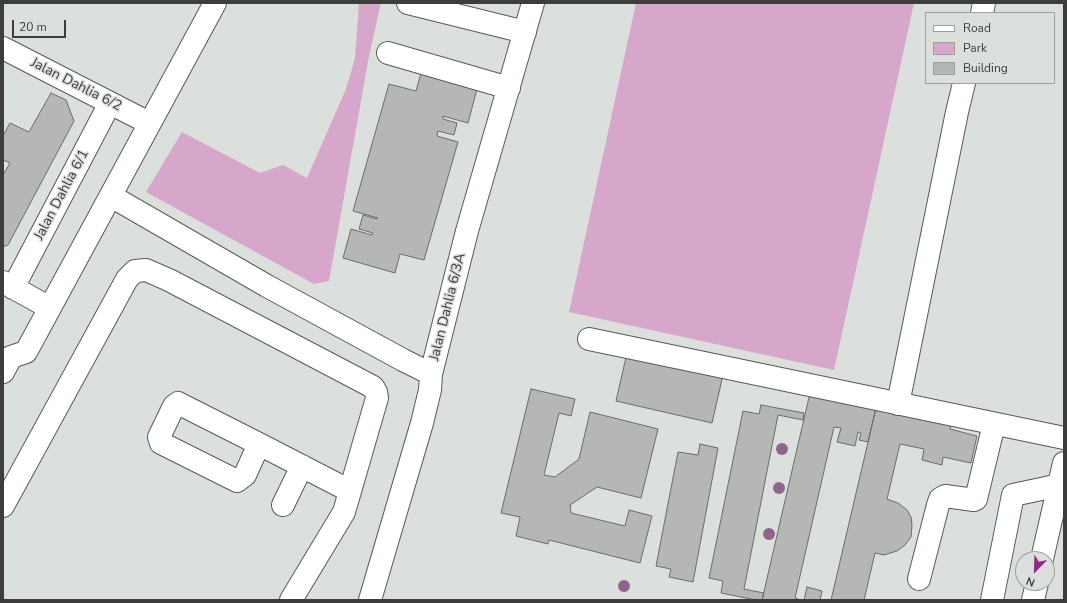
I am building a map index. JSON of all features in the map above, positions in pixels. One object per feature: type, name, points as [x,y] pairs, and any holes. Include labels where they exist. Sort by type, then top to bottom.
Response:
[{"type":"street","points":[[6,361],[26,352],[215,3]]},
{"type":"street","points":[[408,3],[525,32]]},
{"type":"street","name":"Jalan Dahlia 6/3A","points":[[111,196],[267,286],[402,360],[431,374],[467,231],[533,3]]},
{"type":"street","name":"Jalan Dahlia 6/2","points":[[3,48],[149,123]]},
{"type":"street","points":[[388,53],[509,88]]},
{"type":"street","points":[[898,404],[955,119],[964,84]]},
{"type":"street","name":"Jalan Dahlia 6/1","points":[[8,285],[110,102]]},
{"type":"street","points":[[3,506],[127,279],[135,271],[146,270],[169,280],[373,387],[377,398],[344,512],[294,599]]},
{"type":"street","points":[[8,285],[50,308]]},
{"type":"street","points":[[589,340],[1064,438]]},
{"type":"street","points":[[370,600],[422,423],[430,390],[431,374]]},
{"type":"street","points":[[919,579],[940,500],[945,496],[976,499],[994,424]]},
{"type":"street","points":[[259,444],[350,491]]},
{"type":"street","points":[[1044,551],[1064,463]]},
{"type":"street","points":[[283,505],[302,466]]},
{"type":"street","points":[[992,600],[1014,495],[1060,485]]},
{"type":"green space","points":[[359,3],[381,3],[369,56],[329,281],[314,284],[146,192],[182,132],[260,173],[283,165],[307,178],[346,89],[355,58]]},
{"type":"green space","points":[[636,3],[914,3],[834,370],[569,312]]},
{"type":"building","points":[[421,73],[477,89],[468,123],[443,116],[443,119],[457,123],[454,135],[438,131],[437,136],[458,142],[424,260],[400,254],[395,273],[343,258],[351,229],[372,235],[373,233],[359,229],[363,215],[378,218],[353,211],[389,84],[416,91]]},
{"type":"building","points":[[51,93],[66,100],[74,121],[8,245],[3,247],[3,175],[10,163],[3,160],[3,136],[10,123],[29,132]]},
{"type":"building","points":[[627,353],[723,375],[712,423],[616,401]]},
{"type":"building","points":[[531,389],[575,399],[571,416],[559,413],[544,475],[555,477],[579,459],[590,412],[658,429],[641,498],[597,487],[570,505],[571,513],[625,526],[629,510],[652,516],[640,563],[549,540],[548,544],[516,536],[520,517],[501,513]]},
{"type":"building","points":[[810,393],[876,408],[868,442],[859,440],[861,433],[858,432],[855,446],[837,442],[841,428],[834,427],[795,598],[801,600],[762,600]]},
{"type":"building","points":[[761,405],[804,413],[803,420],[778,415],[744,589],[764,593],[762,600],[756,600],[721,593],[723,581],[709,578],[743,411],[759,414]]},
{"type":"building","points":[[876,408],[951,425],[950,429],[977,436],[971,463],[943,457],[942,465],[922,460],[924,449],[900,444],[887,499],[898,503],[907,510],[911,517],[911,537],[905,545],[897,551],[884,555],[875,553],[864,600],[831,600]]},
{"type":"building","points":[[700,444],[718,448],[693,582],[669,577],[671,569],[656,566],[678,452],[698,455]]},
{"type":"building","points":[[807,587],[822,591],[820,600],[804,600]]}]
